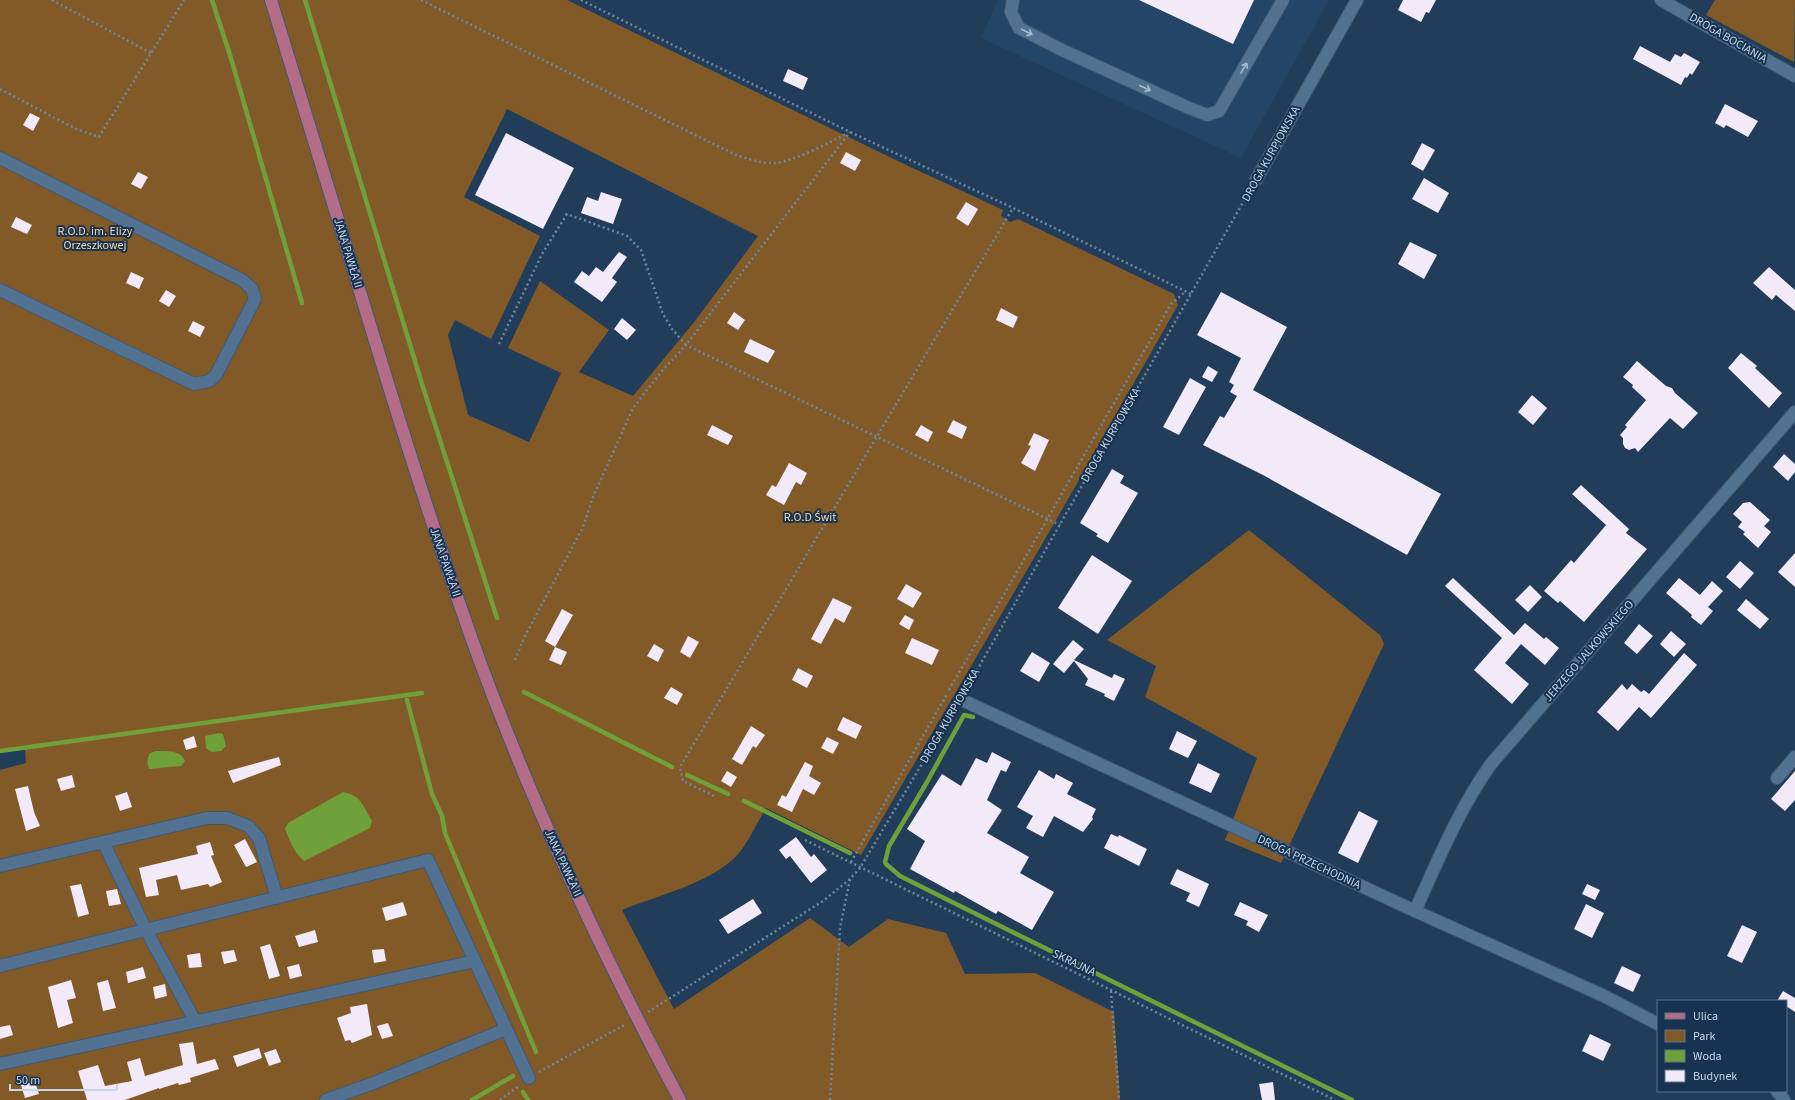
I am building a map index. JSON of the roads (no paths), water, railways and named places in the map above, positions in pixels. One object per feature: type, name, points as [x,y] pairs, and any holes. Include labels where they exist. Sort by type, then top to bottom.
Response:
[{"type":"main road","name":"JANA PAWŁA II","points":[[271,0],[406,442],[479,660],[516,755],[562,861],[653,1050],[680,1100]]},
{"type":"street","points":[[1013,0],[1011,12],[1019,28],[1090,63],[1188,108],[1207,115],[1219,111],[1283,0]]},
{"type":"street","name":"DROGA KURPIOWSKA","points":[[1256,180],[1357,0]]},
{"type":"street","name":"DROGA BOCIANIA","points":[[1661,0],[1795,76]]},
{"type":"street","points":[[0,158],[242,280],[252,289],[255,299],[216,375],[209,381],[194,384],[0,290]]},
{"type":"street","name":"JERZEGO JALKOWSKIEGO","points":[[1415,911],[1448,836],[1474,788],[1491,764],[1795,412]]},
{"type":"street","name":"DROGA PRZECHODNIA","points":[[960,699],[1415,911],[1602,994],[1657,1023]]},
{"type":"street","points":[[1777,778],[1795,757]]},
{"type":"street","points":[[0,866],[207,818],[227,818],[248,826],[259,838],[277,898]]},
{"type":"street","points":[[103,842],[146,930],[195,1021]]},
{"type":"street","points":[[0,966],[428,860],[529,1078]]},
{"type":"street","points":[[0,1064],[475,961]]},
{"type":"street","points":[[326,1100],[371,1084],[506,1028]]},
{"type":"street","points":[[1778,1092],[1784,1100]]},
{"type":"water","points":[[219,733],[223,734],[226,746],[221,751],[212,752],[206,748],[205,736]]},
{"type":"water","points":[[156,751],[169,751],[177,753],[183,757],[185,761],[181,766],[149,769],[149,755],[150,753]]},
{"type":"water","points":[[343,792],[354,796],[364,806],[372,821],[370,828],[304,861],[295,850],[285,829],[288,823]]},
{"type":"waterway","points":[[212,0],[230,55],[302,303]]},
{"type":"waterway","points":[[305,0],[422,384],[497,618]]},
{"type":"waterway","points":[[524,692],[672,767]]},
{"type":"waterway","points":[[0,751],[422,693]]},
{"type":"waterway","points":[[407,700],[432,794],[442,816],[445,833],[536,1052]]},
{"type":"waterway","points":[[973,717],[964,715],[889,846],[885,862],[886,864],[900,876],[1352,1100]]},
{"type":"waterway","points":[[687,775],[728,794]]},
{"type":"waterway","points":[[744,801],[850,853]]},
{"type":"waterway","points":[[472,1100],[513,1076]]},
{"type":"waterway","points":[[523,1092],[528,1100]]},
{"type":"park label","name":"R.O.D. im. Elizy Orzeszkowej","points":[[95,238]]},
{"type":"park label","name":"R.O.D Świt","points":[[810,517]]}]
